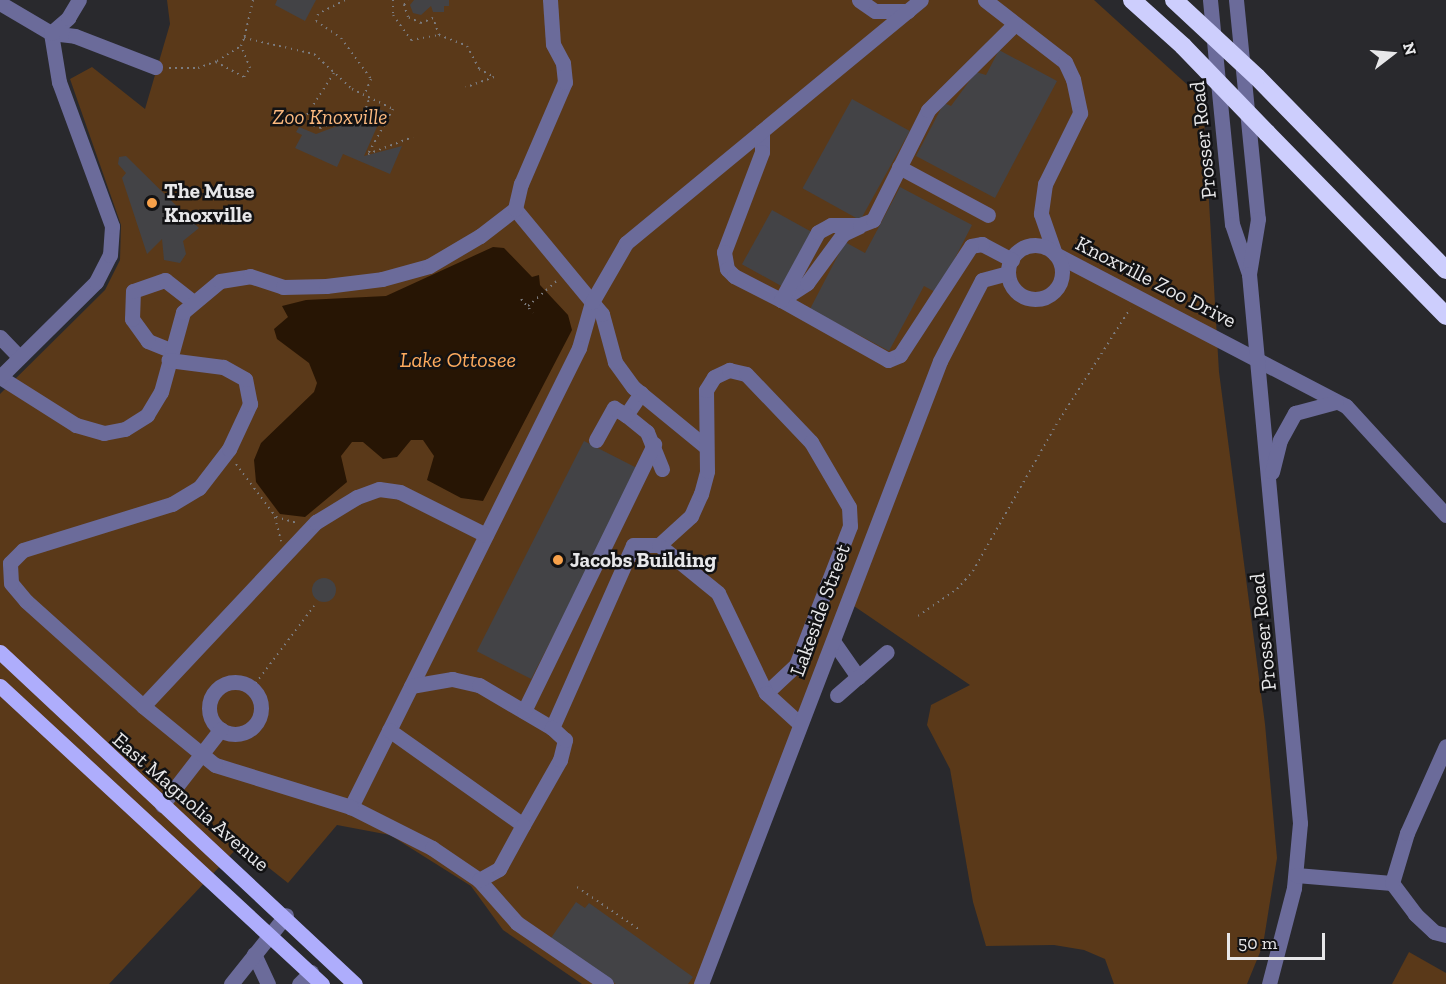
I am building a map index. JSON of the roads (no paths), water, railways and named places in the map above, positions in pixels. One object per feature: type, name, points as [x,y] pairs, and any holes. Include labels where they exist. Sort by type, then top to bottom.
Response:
[{"type":"highway","points":[[1132,0],[1183,46],[1446,316]]},
{"type":"highway","points":[[1174,0],[1257,77],[1446,270]]},
{"type":"main road","name":"East Magnolia Avenue","points":[[0,652],[162,805],[286,915],[355,984]]},
{"type":"main road","name":"East Magnolia Avenue","points":[[0,686],[270,932],[322,984]]},
{"type":"street","points":[[51,33],[68,18],[79,0]]},
{"type":"street","points":[[51,33],[59,82],[112,226],[110,255],[96,282],[0,376],[76,425],[104,433],[125,429],[147,415],[161,392],[169,355],[183,312],[220,281],[250,276],[283,287],[326,286],[401,274],[449,254],[515,209],[521,184],[565,82],[563,63],[554,44],[550,0]]},
{"type":"street","points":[[859,0],[875,11],[908,11]]},
{"type":"street","points":[[351,807],[579,348],[592,302],[626,243],[921,0]]},
{"type":"street","name":"Knoxville Zoo Drive","points":[[984,0],[1065,62],[1080,113],[1045,184],[1042,222],[1055,254],[1337,402],[1446,515]]},
{"type":"street","name":"Prosser Road","points":[[1210,0],[1232,224],[1249,274],[1299,800],[1296,875],[1269,984]]},
{"type":"street","name":"Prosser Road","points":[[1236,0],[1257,219],[1249,274]]},
{"type":"street","points":[[0,3],[51,33],[75,36],[161,67]]},
{"type":"street","points":[[781,300],[818,232],[831,225],[860,225],[873,220],[928,110],[1015,24]]},
{"type":"street","points":[[762,131],[762,152],[724,252],[727,269],[734,276],[888,360],[906,347],[971,246],[982,244],[1010,266],[1022,295],[1048,296],[1062,273],[1055,254],[1035,245],[1019,250],[1010,266]]},
{"type":"street","points":[[899,168],[988,214]]},
{"type":"street","points":[[515,209],[602,314],[615,362],[641,393],[706,447]]},
{"type":"street","name":"Lakeside Street","points":[[701,984],[940,361],[982,280],[1010,266]]},
{"type":"street","points":[[193,302],[165,280],[133,291],[132,319],[148,341],[169,355],[223,367],[244,379],[250,404],[224,455],[199,488],[172,504],[23,550],[5,558],[11,583],[27,601],[143,706],[200,754],[255,780],[351,807],[432,848],[479,880],[517,922],[606,984]]},
{"type":"street","points":[[0,337],[20,357]]},
{"type":"street","points":[[659,544],[694,509],[707,471],[706,390],[714,377],[729,370],[746,374],[811,442],[849,507],[850,526],[796,664],[766,693]]},
{"type":"street","points":[[626,415],[641,393]]},
{"type":"street","points":[[1269,484],[1280,440],[1295,413],[1337,402]]},
{"type":"street","points":[[596,440],[614,408],[626,415],[654,444],[662,469]]},
{"type":"street","points":[[524,711],[654,444]]},
{"type":"street","points":[[143,706],[316,522],[357,497],[379,489],[400,492],[486,535]]},
{"type":"street","points":[[552,728],[633,545],[659,544],[718,593],[766,693],[800,724]]},
{"type":"street","points":[[833,641],[858,677]]},
{"type":"street","points":[[837,695],[887,652]]},
{"type":"street","points":[[824,665],[848,665]]},
{"type":"street","points":[[411,686],[452,680],[479,685],[552,728],[565,740],[560,760],[499,869],[479,880]]},
{"type":"street","points":[[236,682],[252,688],[260,703],[257,720],[245,732],[221,729],[211,716],[214,692],[236,682]]},
{"type":"street","points":[[162,805],[221,729]]},
{"type":"street","points":[[389,730],[523,825]]},
{"type":"street","points":[[1392,883],[1407,833],[1446,746]]},
{"type":"street","points":[[1296,875],[1392,883],[1414,914],[1434,932],[1446,935]]},
{"type":"street","points":[[231,984],[270,932],[286,915]]},
{"type":"street","points":[[254,954],[268,984]]},
{"type":"street","points":[[299,984],[311,972]]},
{"type":"water","name":"Lake Ottosee","points":[[493,247],[504,248],[532,277],[539,275],[540,285],[568,315],[572,330],[483,501],[461,498],[427,480],[434,456],[423,440],[411,440],[397,457],[383,459],[363,442],[352,442],[341,456],[347,482],[305,517],[280,514],[256,482],[254,460],[261,443],[314,392],[317,383],[309,363],[277,339],[274,329],[288,317],[282,306],[306,300],[386,296]]},
{"type":"place","name":"The Muse Knoxville","points":[[152,203]]},
{"type":"place","name":"Jacobs Building","points":[[558,560]]},
{"type":"park label","name":"Zoo Knoxville","points":[[330,117]]}]
